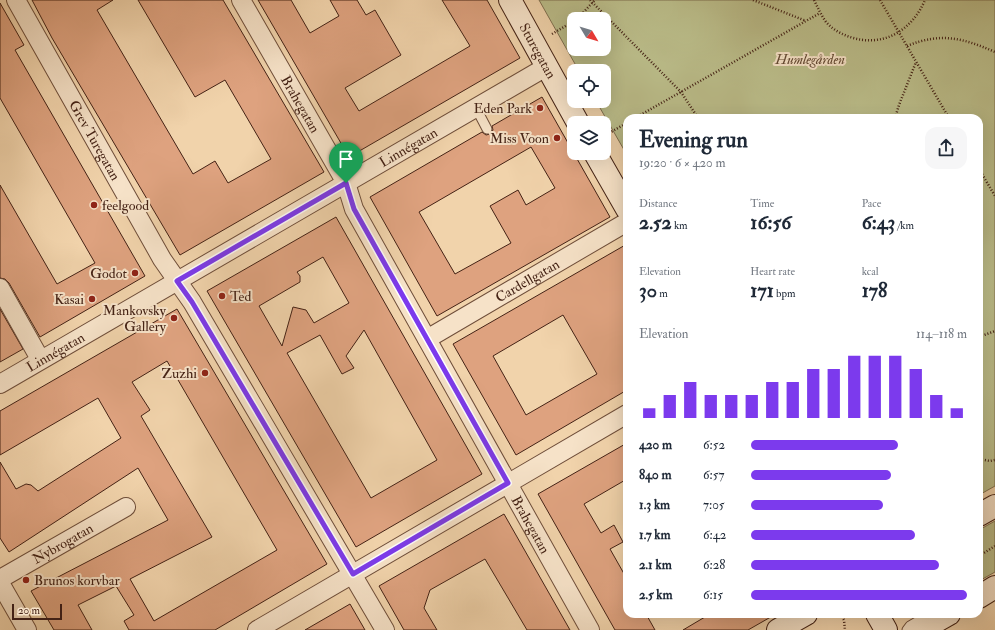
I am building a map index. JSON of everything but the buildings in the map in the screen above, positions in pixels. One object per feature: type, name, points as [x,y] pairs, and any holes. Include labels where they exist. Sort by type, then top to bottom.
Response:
[{"type":"street","name":"Grev Turegatan","points":[[16,0],[158,252],[196,308],[385,630]]},
{"type":"street","name":"Brahegatan","points":[[241,0],[346,183],[354,209],[590,630]]},
{"type":"street","name":"Sturegatan","points":[[510,0],[574,116]]},
{"type":"street","name":"Sturegatan","points":[[522,0],[567,78]]},
{"type":"street","name":"Linnégatan","points":[[0,384],[40,359],[546,67]]},
{"type":"street","points":[[611,151],[623,174]]},
{"type":"street","points":[[599,160],[623,202]]},
{"type":"street","name":"Cardellgatan","points":[[427,339],[623,224]]},
{"type":"street","points":[[0,288],[40,359]]},
{"type":"street","points":[[257,630],[623,416]]},
{"type":"street","points":[[983,513],[995,506]]},
{"type":"street","name":"Nybrogatan","points":[[0,579],[126,508]]},
{"type":"street","points":[[0,583],[27,630]]},
{"type":"street","points":[[778,630],[799,618]]},
{"type":"street","points":[[853,618],[870,630]]},
{"type":"street","points":[[879,618],[886,630]]},
{"type":"street","points":[[921,630],[942,618]]},
{"type":"lane","points":[[476,108],[488,129]]},
{"type":"lane","points":[[907,630],[910,626],[925,618]]},
{"type":"path","points":[[590,0],[681,92],[695,114]]},
{"type":"path","points":[[584,12],[596,0]]},
{"type":"path","points":[[753,0],[806,21]]},
{"type":"path","points":[[814,0],[820,13],[835,29],[845,35],[857,39],[876,40],[890,37],[906,28],[916,16],[925,0]]},
{"type":"path","points":[[880,0],[947,114]]},
{"type":"path","points":[[642,114],[820,13]]},
{"type":"path","points":[[552,34],[567,25]]},
{"type":"path","points":[[907,46],[918,41],[949,37],[961,39],[995,52]]},
{"type":"path","points":[[896,114],[916,62]]},
{"type":"path","points":[[611,129],[623,125]]},
{"type":"path","points":[[983,176],[995,196]]},
{"type":"path","points":[[983,336],[995,331]]},
{"type":"path","points":[[983,459],[995,460]]},
{"type":"path","points":[[983,554],[995,546]]},
{"type":"path","points":[[845,630],[851,618]]},
{"type":"green space","name":"Humlegården","points":[[539,0],[995,0],[995,486],[983,493],[983,114],[623,114],[623,148],[611,127],[611,116],[605,116],[600,108],[611,108],[611,64],[575,64],[571,56],[611,56],[611,12],[567,12],[567,50]]},
{"type":"green space","points":[[995,521],[995,572],[983,579],[983,528]]},
{"type":"place","name":"Eden Park","points":[[540,108]]},
{"type":"place","name":"Miss Voon","points":[[557,138]]},
{"type":"place","name":"feelgood","points":[[94,205]]},
{"type":"place","name":"Godot","points":[[135,273]]},
{"type":"place","name":"Ted","points":[[222,296]]},
{"type":"place","name":"Kasai","points":[[92,299]]},
{"type":"place","name":"Mankovsky Gallery","points":[[174,318]]},
{"type":"place","name":"Zuzhi","points":[[205,373]]},
{"type":"place","name":"Brunos korvbar","points":[[26,580]]},
{"type":"route","points":[[346,183],[354,209],[508,483],[353,574],[192,302],[177,281],[346,183]]}]
